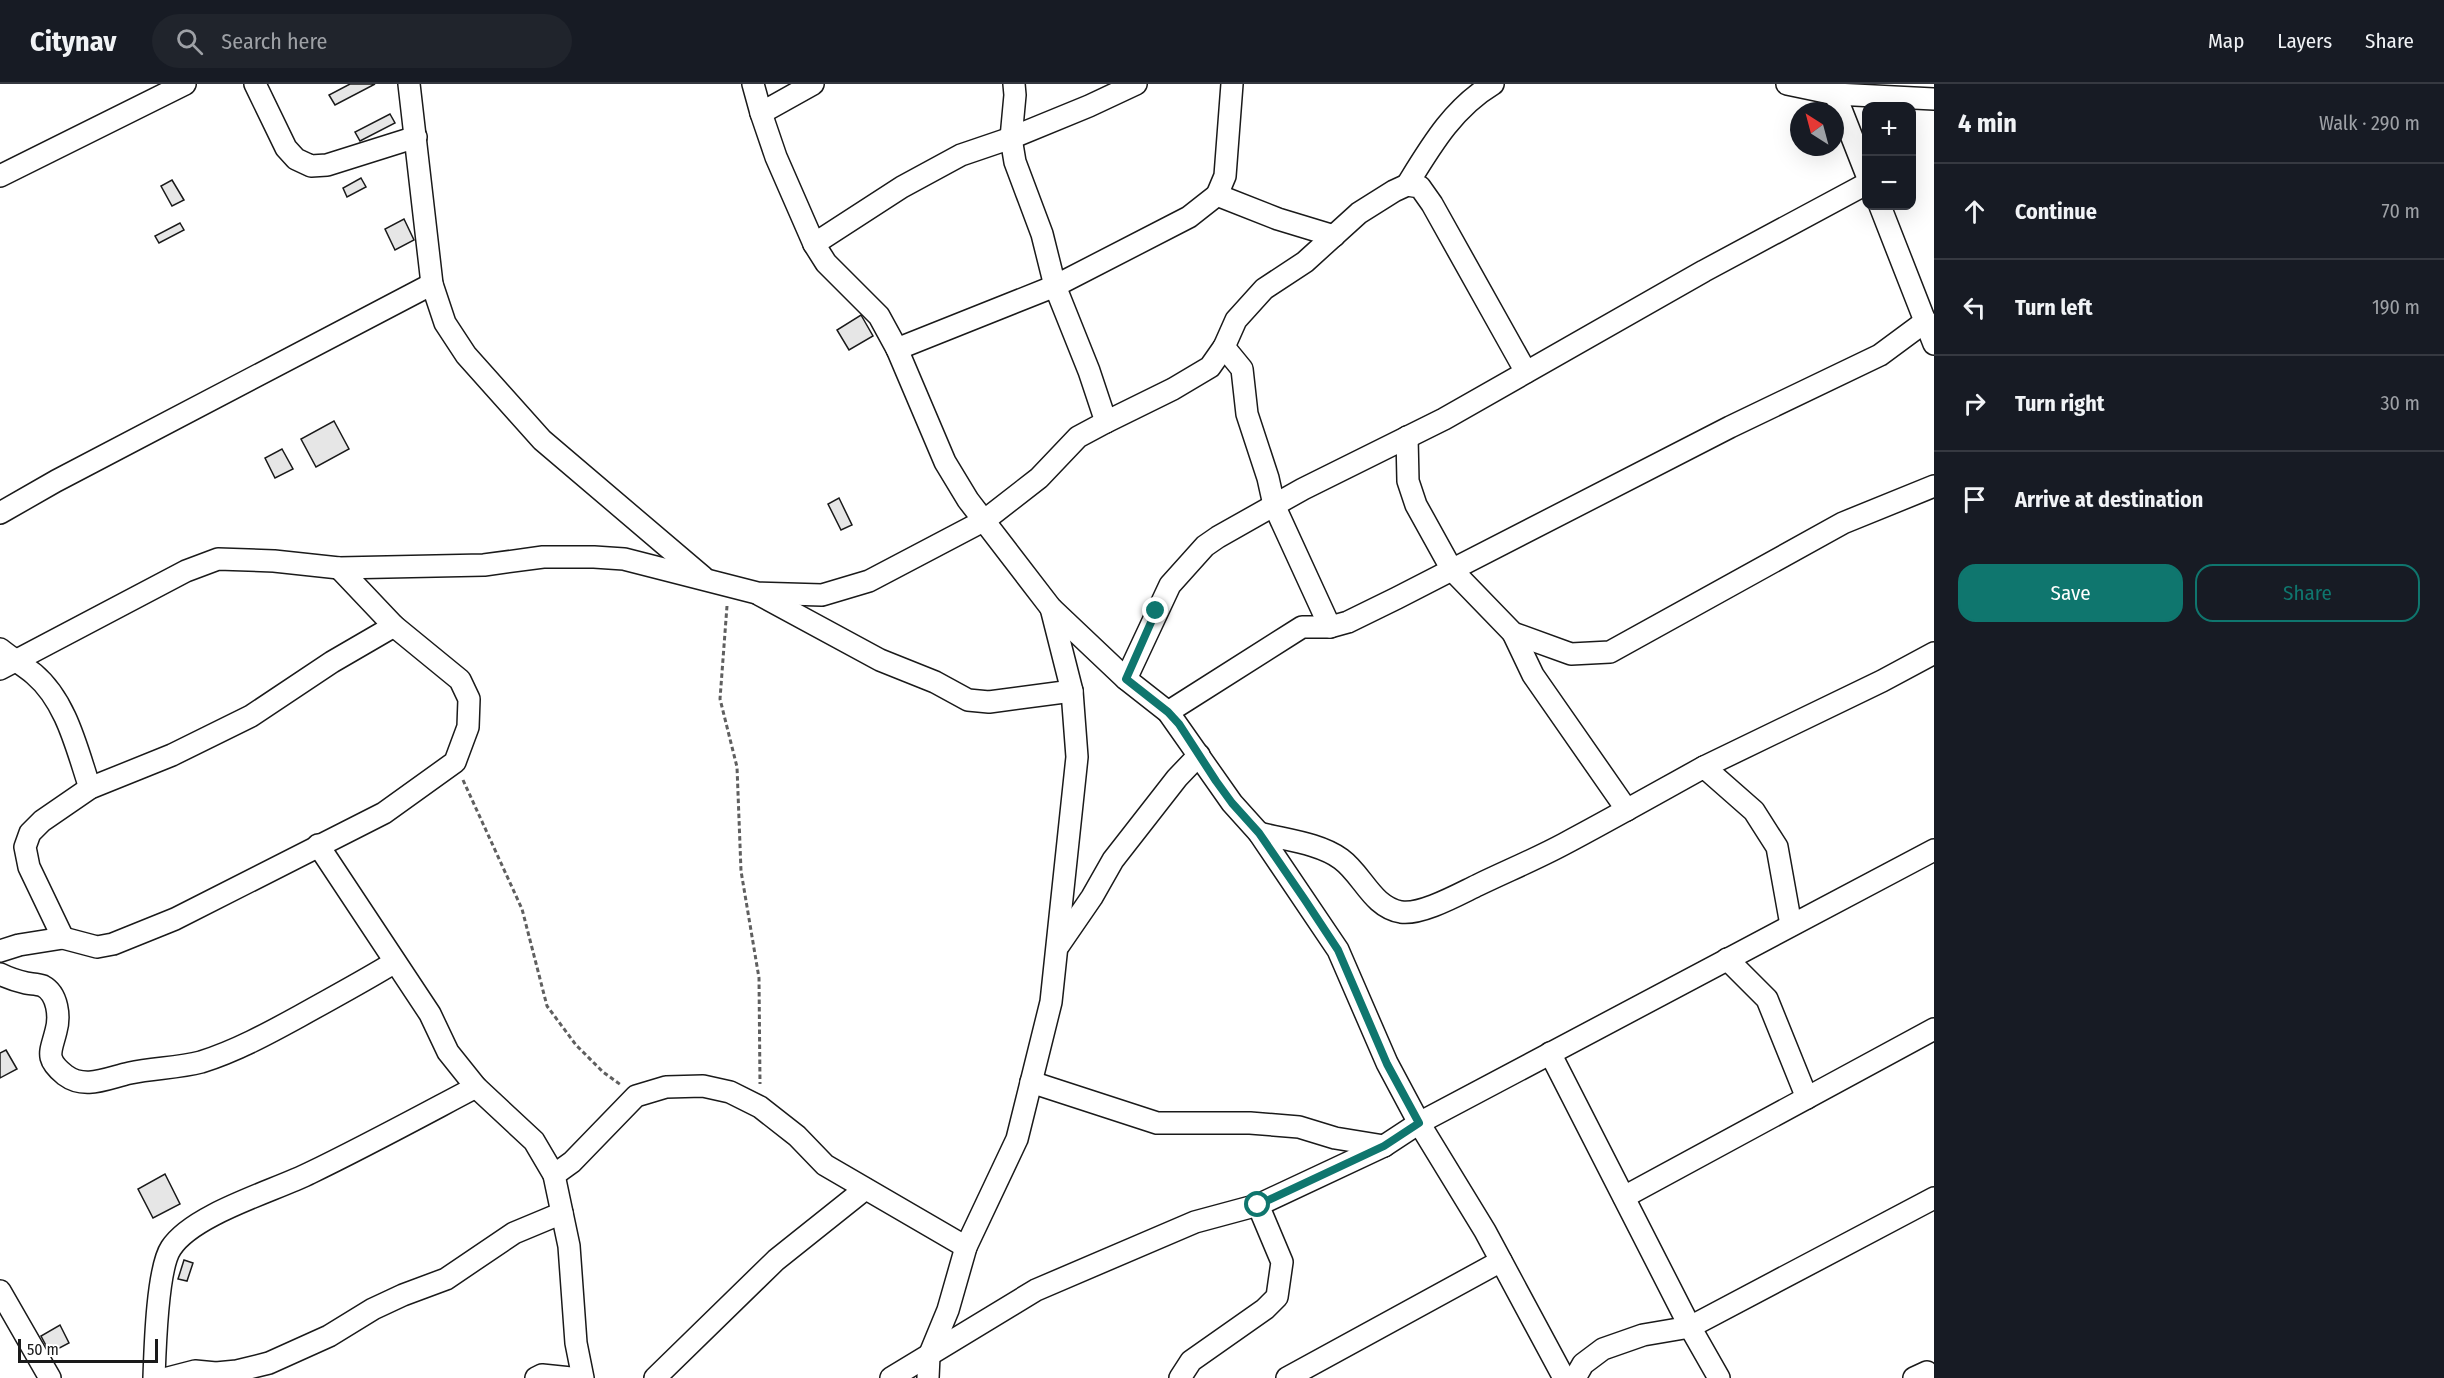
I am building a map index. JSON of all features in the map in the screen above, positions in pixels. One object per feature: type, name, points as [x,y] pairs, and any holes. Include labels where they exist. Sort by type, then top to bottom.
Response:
[{"type":"street","points":[[0,176],[185,84]]},
{"type":"street","points":[[255,84],[286,148],[296,159],[311,166],[327,165],[416,137]]},
{"type":"street","points":[[409,84],[432,284],[445,323],[466,355],[542,440],[593,481],[705,580]]},
{"type":"street","points":[[753,84],[776,158],[814,244],[826,263],[879,316],[897,349],[945,462],[968,500],[1051,608],[1126,679],[1168,712],[1232,803],[1259,833],[1338,950],[1378,1044],[1419,1123],[1501,1261],[1564,1378]]},
{"type":"street","points":[[761,113],[813,84]]},
{"type":"street","points":[[1014,84],[1011,138],[1014,162],[1041,234],[1055,286],[1089,371],[1106,422]]},
{"type":"street","points":[[814,244],[902,187],[961,154],[1011,138],[1136,84]]},
{"type":"street","points":[[897,349],[1055,286],[1189,217],[1216,195],[1225,176],[1232,84]]},
{"type":"street","points":[[1407,185],[1437,136],[1477,94],[1493,84]]},
{"type":"street","points":[[1787,84],[1835,94],[1934,99]]},
{"type":"street","points":[[1835,94],[1862,163]]},
{"type":"street","points":[[5,659],[186,571],[218,559],[274,561],[339,568],[484,565],[543,558],[594,557],[624,559],[757,593],[822,595],[869,580],[985,520],[1039,478],[1078,437],[1173,389],[1210,367],[1224,347],[1236,320],[1264,289],[1305,262],[1359,213],[1394,190],[1407,185],[1420,187],[1432,204],[1526,372]]},
{"type":"street","points":[[1126,679],[1170,585],[1205,546],[1274,505],[1444,418],[1704,271],[1862,186]]},
{"type":"street","points":[[1216,195],[1278,219],[1334,236]]},
{"type":"street","points":[[1882,210],[1934,344]]},
{"type":"street","points":[[0,513],[56,481],[432,284]]},
{"type":"street","points":[[1168,712],[1302,627],[1330,627],[1348,622],[1730,427],[1880,355],[1926,321]]},
{"type":"street","points":[[1224,347],[1242,369],[1247,414],[1268,478],[1274,505],[1330,627]]},
{"type":"street","points":[[1407,437],[1406,465],[1410,489],[1416,505],[1452,570],[1513,633],[1533,675],[1627,810]]},
{"type":"street","points":[[1513,633],[1571,654],[1610,652],[1843,523],[1934,486]]},
{"type":"street","points":[[0,951],[19,945],[63,938],[97,947],[113,944],[175,919],[384,813],[455,762],[468,727],[469,699],[460,680],[394,626],[339,568]]},
{"type":"street","points":[[757,593],[880,660],[935,682],[968,700],[989,702],[1072,691]]},
{"type":"street","points":[[928,1378],[929,1356],[948,1310],[966,1247],[1017,1139],[1052,1002],[1077,757],[1072,691],[1051,608]]},
{"type":"street","points":[[63,938],[29,867],[25,847],[30,833],[42,821],[90,788],[172,755],[251,716],[332,662],[394,626]]},
{"type":"street","points":[[1259,833],[1319,848],[1341,859],[1360,877],[1384,906],[1402,912],[1422,909],[1563,845],[1704,767],[1882,681],[1934,653]]},
{"type":"street","points":[[5,659],[35,675],[55,698],[70,728],[90,788]]},
{"type":"street","points":[[1057,948],[1092,897],[1113,860],[1177,778],[1198,755]]},
{"type":"street","points":[[1704,767],[1754,811],[1777,847],[1791,925]]},
{"type":"street","points":[[318,845],[430,1014],[448,1052],[476,1087],[534,1141],[554,1175],[569,1246],[576,1343],[583,1378]]},
{"type":"street","points":[[891,1378],[1036,1290],[1195,1222],[1258,1205],[1384,1146],[1419,1123],[1934,850]]},
{"type":"street","points":[[1727,959],[1767,999],[1807,1098]]},
{"type":"street","points":[[0,974],[42,986],[48,990],[55,1000],[58,1015],[56,1031],[51,1044],[54,1064],[76,1082],[93,1083],[130,1073],[201,1062],[257,1039],[395,962]]},
{"type":"street","points":[[1624,1197],[1934,1029]]},
{"type":"street","points":[[1550,1053],[1690,1327],[1719,1378]]},
{"type":"street","points":[[1031,1082],[1157,1123],[1250,1123],[1299,1127],[1335,1138],[1384,1146]]},
{"type":"street","points":[[554,1175],[572,1162],[636,1096],[666,1087],[703,1086],[730,1092],[760,1107],[797,1136],[825,1165],[966,1247]]},
{"type":"street","points":[[154,1378],[156,1327],[164,1271],[170,1249],[186,1231],[234,1205],[307,1175],[352,1153],[476,1087]]},
{"type":"street","points":[[655,1378],[776,1260],[865,1189]]},
{"type":"street","points":[[1575,1378],[1584,1364],[1603,1348],[1643,1335],[1690,1327],[1934,1198]]},
{"type":"street","points":[[1180,1378],[1191,1361],[1265,1310],[1277,1297],[1282,1262],[1258,1205]]},
{"type":"street","points":[[168,1378],[195,1371],[216,1373],[237,1371],[269,1363],[328,1336],[393,1299],[446,1279],[514,1233],[562,1213]]},
{"type":"street","points":[[1287,1378],[1501,1261]]},
{"type":"street","points":[[0,1291],[50,1378]]},
{"type":"street","points":[[536,1378],[542,1375],[571,1378]]},
{"type":"path","points":[[728,587],[720,699],[737,767],[741,871],[759,978],[760,1107]]},
{"type":"path","points":[[455,762],[522,909],[546,1006],[576,1046],[603,1072],[636,1096]]},
{"type":"building","points":[[350,84],[375,84],[335,105],[329,95]]},
{"type":"building","points":[[390,114],[395,123],[360,141],[355,132]]},
{"type":"building","points":[[361,178],[366,187],[347,197],[343,188]]},
{"type":"building","points":[[172,180],[184,200],[172,206],[161,186]]},
{"type":"building","points":[[404,219],[414,240],[395,250],[385,229]]},
{"type":"building","points":[[180,223],[184,230],[159,243],[155,236]]},
{"type":"building","points":[[861,315],[873,336],[849,350],[837,330]]},
{"type":"building","points":[[334,421],[349,449],[316,467],[301,439]]},
{"type":"building","points":[[282,449],[293,469],[275,478],[265,458]]},
{"type":"building","points":[[839,498],[852,525],[841,530],[828,504]]},
{"type":"building","points":[[6,1050],[17,1069],[0,1078],[0,1053]]},
{"type":"building","points":[[165,1174],[180,1204],[153,1218],[138,1189]]},
{"type":"building","points":[[184,1260],[193,1263],[187,1281],[178,1279]]},
{"type":"building","points":[[60,1325],[69,1343],[50,1353],[41,1336]]},
{"type":"route","points":[[1156,611],[1126,679],[1168,712],[1179,724],[1216,781],[1259,833],[1290,877],[1338,950],[1387,1064],[1419,1123],[1384,1146],[1258,1205]]}]
